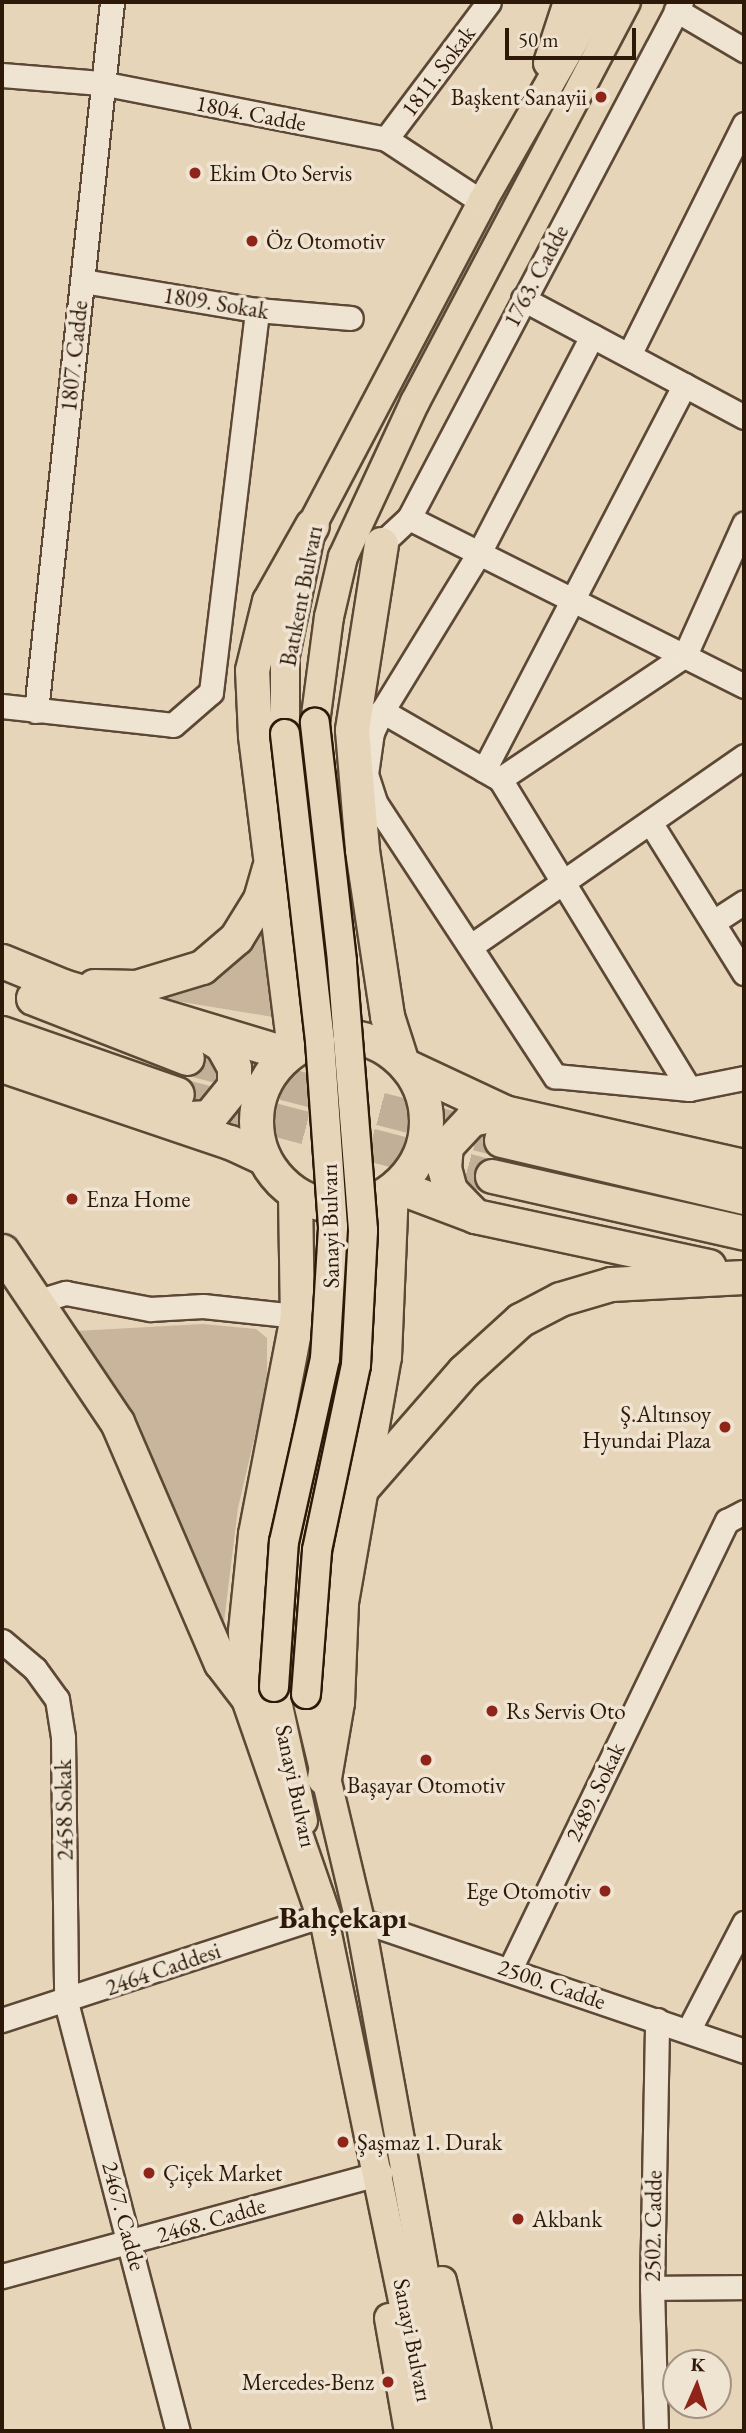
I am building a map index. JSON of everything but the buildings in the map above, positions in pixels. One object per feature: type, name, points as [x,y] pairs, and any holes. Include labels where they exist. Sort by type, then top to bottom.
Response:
[{"type":"highway","points":[[291,1051],[272,859],[255,736],[252,670],[270,601],[312,525]]},
{"type":"highway","points":[[381,544],[352,730],[362,849],[387,1016],[404,1063],[419,1084],[427,1113],[424,1143],[412,1170],[394,1189],[351,1207],[322,1205],[295,1194],[275,1178],[262,1157],[254,1128],[257,1099],[270,1072],[291,1051],[313,1039],[348,1036],[377,1043],[404,1063],[502,1126],[744,1197]]},
{"type":"highway","points":[[63,986],[136,987],[202,967],[236,937],[260,899],[272,859]]},
{"type":"highway","points":[[2,961],[63,986],[176,1021],[291,1051]]},
{"type":"highway","points":[[2,985],[187,1058]]},
{"type":"highway","points":[[148,1115],[181,1120],[209,1117],[234,1086],[234,1067],[222,1045],[176,1021]]},
{"type":"highway","points":[[2,1032],[177,1094]]},
{"type":"highway","points":[[2,1066],[262,1157]]},
{"type":"highway","points":[[475,1216],[450,1190],[444,1168],[446,1146],[471,1119],[744,1166]]},
{"type":"highway","points":[[492,1176],[744,1233]]},
{"type":"highway","points":[[394,1189],[475,1216],[744,1275]]},
{"type":"highway","points":[[324,1778],[337,1702],[341,1602],[384,1356],[391,1278],[394,1189]]},
{"type":"highway","points":[[295,1194],[297,1316],[255,1534],[246,1631],[323,1916]]},
{"type":"highway","points":[[2,1251],[39,1301],[117,1422],[221,1662],[261,1693]]},
{"type":"highway","points":[[298,1279],[319,1265],[348,1261],[391,1278]]},
{"type":"highway","points":[[360,1489],[464,1371],[520,1320],[560,1299],[611,1284],[744,1275]]},
{"type":"main road","points":[[531,116],[568,2]]},
{"type":"main road","name":"Batıkent Bulvarı","points":[[327,1134],[285,734],[285,655],[312,525],[482,202],[596,2]]},
{"type":"main road","name":"Batıkent Bulvarı","points":[[356,1135],[315,723],[329,617],[344,557],[415,402],[626,2]]},
{"type":"main road","points":[[590,74],[618,47],[643,2]]},
{"type":"main road","points":[[329,617],[358,570],[381,544]]},
{"type":"main road","name":"Sanayi Bulvarı","points":[[261,1693],[284,1542],[309,1445],[331,1306],[333,1227],[327,1134]]},
{"type":"main road","name":"Sanayi Bulvarı","points":[[356,1135],[363,1230],[362,1312],[341,1451],[317,1550],[306,1694],[360,1920],[409,2177],[453,2431]]},
{"type":"main road","name":"Sanayi Bulvarı","points":[[323,1916],[380,2173],[430,2431]]},
{"type":"main road","points":[[380,2173],[373,2218],[409,2431]]},
{"type":"main road","points":[[409,2177],[454,2321],[477,2431]]},
{"type":"street","name":"1807. Cadde","points":[[36,710],[83,281],[101,83],[112,2]]},
{"type":"street","name":"1811. Sokak","points":[[386,139],[489,2]]},
{"type":"street","points":[[678,6],[744,50]]},
{"type":"street","name":"1763. Cadde","points":[[381,544],[409,518],[678,6]]},
{"type":"street","name":"1804. Cadde","points":[[2,75],[101,83],[386,139],[482,202]]},
{"type":"street","points":[[629,355],[744,124]]},
{"type":"street","name":"1809. Sokak","points":[[83,281],[257,310],[351,318]]},
{"type":"street","points":[[523,299],[744,417]]},
{"type":"street","points":[[2,706],[173,725],[211,692],[257,310]]},
{"type":"street","points":[[592,336],[479,553],[382,711],[372,732],[366,774],[376,804],[555,1076],[689,1089],[744,1078]]},
{"type":"street","points":[[492,775],[573,600],[684,385]]},
{"type":"street","points":[[409,518],[744,686]]},
{"type":"street","points":[[492,775],[685,655],[744,524]]},
{"type":"street","points":[[382,711],[492,775],[563,879],[689,1089]]},
{"type":"street","points":[[471,946],[563,879],[744,756]]},
{"type":"street","points":[[650,821],[715,921],[744,974]]},
{"type":"street","points":[[715,921],[744,902]]},
{"type":"street","points":[[39,1301],[66,1293],[150,1309],[203,1307],[297,1316]]},
{"type":"street","name":"2489. Sokak","points":[[510,1969],[727,1521],[744,1512]]},
{"type":"street","name":"2458 Sokak","points":[[2,1642],[46,1680],[59,1710],[66,2002]]},
{"type":"street","name":"2464 Caddesi","points":[[2,2020],[66,2002],[323,1916]]},
{"type":"street","name":"2500. Cadde","points":[[360,1920],[744,2051]]},
{"type":"street","points":[[688,2031],[744,1923]]},
{"type":"street","name":"2467. Cadde","points":[[66,2002],[131,2242],[178,2431]]},
{"type":"street","name":"2502. Cadde","points":[[656,2431],[652,2288],[657,2020]]},
{"type":"street","name":"2468. Cadde","points":[[2,2276],[380,2173]]},
{"type":"street","points":[[652,2288],[744,2287]]},
{"type":"shaded area","points":[[264,917],[273,1017],[164,999],[167,992]]},
{"type":"shaded area","points":[[203,1324],[256,1329],[267,1338],[267,1384],[238,1508],[223,1630],[122,1399],[76,1331]]},
{"type":"tunnel","points":[[187,1058],[501,1140]]},
{"type":"tunnel","points":[[177,1094],[492,1176]]},
{"type":"place","name":"Başkent Sanayii","points":[[601,97]]},
{"type":"place","name":"Ekim Oto Servis","points":[[195,173]]},
{"type":"place","name":"Öz Otomotiv","points":[[252,241]]},
{"type":"place","name":"Enza Home","points":[[72,1199]]},
{"type":"place","name":"Ş.Altınsoy Hyundai Plaza","points":[[725,1427]]},
{"type":"place","name":"Rs Servis Oto","points":[[492,1711]]},
{"type":"place","name":"Başayar Otomotiv","points":[[426,1760]]},
{"type":"place","name":"Ege Otomotiv","points":[[605,1891]]},
{"type":"place","name":"Şaşmaz 1. Durak","points":[[343,2142]]},
{"type":"place","name":"Çiçek Market","points":[[149,2173]]},
{"type":"place","name":"Akbank","points":[[518,2219]]},
{"type":"place","name":"Mercedes-Benz","points":[[388,2382]]},
{"type":"district","name":"Bahçekapı","points":[[343,1918]]}]
